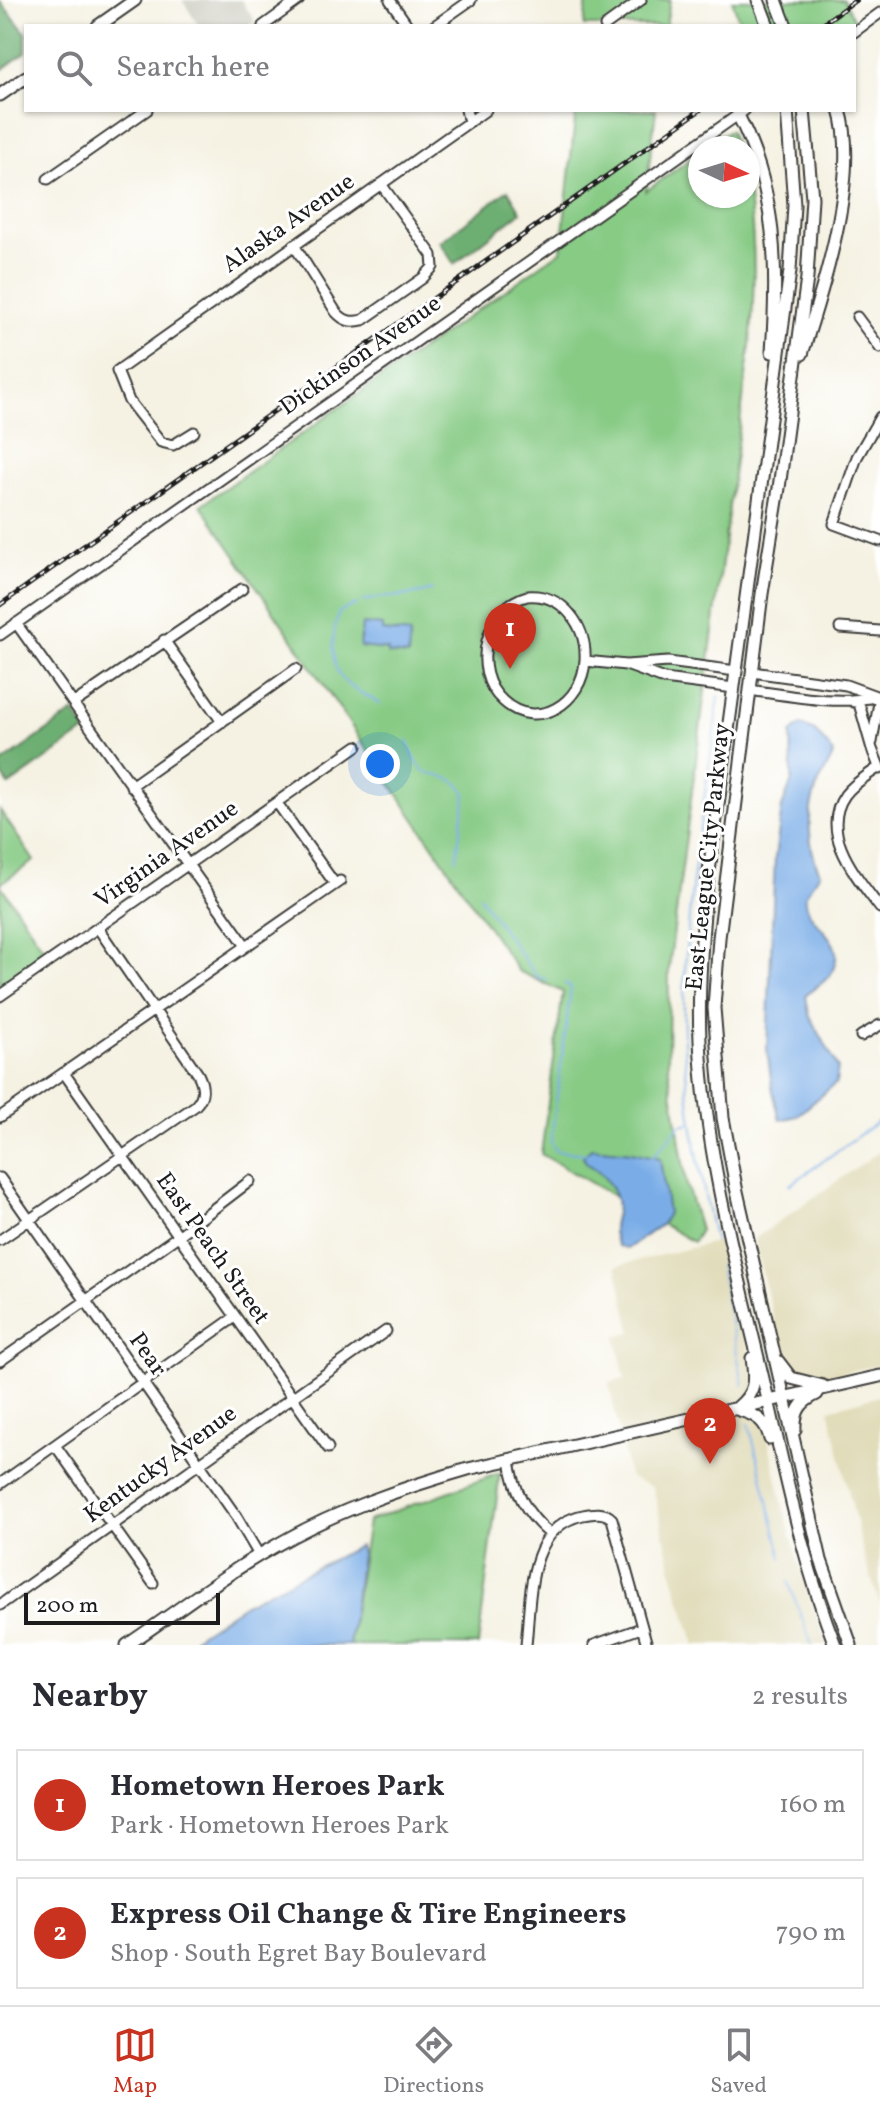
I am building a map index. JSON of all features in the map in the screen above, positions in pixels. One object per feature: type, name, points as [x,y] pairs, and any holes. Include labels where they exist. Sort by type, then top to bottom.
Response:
[{"type":"main road","points":[[758,0],[767,24]]},
{"type":"main road","points":[[776,0],[785,24]]},
{"type":"main road","points":[[100,24],[127,2]]},
{"type":"main road","points":[[0,95],[24,78]]},
{"type":"main road","points":[[741,112],[763,176],[774,242],[774,317],[760,450],[760,497]]},
{"type":"main road","name":"East League City Parkway","points":[[787,112],[794,205],[790,271],[704,915],[700,1040],[713,1149],[792,1510],[811,1578],[835,1645]]},
{"type":"main road","name":"East League City Parkway","points":[[805,112],[812,198],[807,278],[752,672],[719,938],[714,1008],[729,1153],[824,1569],[851,1645]]},
{"type":"main road","points":[[793,381],[814,317],[847,169],[841,112]]},
{"type":"main road","points":[[736,671],[752,672]]},
{"type":"main road","points":[[734,688],[750,690]]},
{"type":"main road","points":[[734,1409],[755,1385],[750,1321]]},
{"type":"main road","points":[[773,1352],[791,1378],[831,1387]]},
{"type":"main road","points":[[127,1645],[259,1555],[322,1521],[423,1482],[880,1376]]},
{"type":"main road","points":[[796,1455],[794,1419],[797,1410],[808,1398],[831,1387]]},
{"type":"main road","points":[[734,1409],[755,1415],[767,1428],[784,1495],[792,1510]]},
{"type":"street","points":[[266,24],[299,0]]},
{"type":"street","points":[[390,0],[407,24]]},
{"type":"street","points":[[437,24],[471,0]]},
{"type":"street","points":[[608,24],[641,0]]},
{"type":"street","points":[[856,31],[880,13]]},
{"type":"street","points":[[48,179],[144,112]]},
{"type":"street","points":[[466,112],[469,122]]},
{"type":"street","name":"Alaska Avenue","points":[[194,432],[173,445],[161,442],[129,401],[117,371],[483,112]]},
{"type":"street","name":"Dickinson Avenue","points":[[0,635],[741,112]]},
{"type":"street","points":[[294,245],[342,319],[353,322],[363,320],[423,278],[433,267],[432,255],[381,184]]},
{"type":"street","points":[[857,317],[880,348]]},
{"type":"street","points":[[880,417],[857,457],[834,524],[880,541]]},
{"type":"street","points":[[74,703],[242,589]]},
{"type":"street","points":[[527,596],[542,596],[558,601],[574,618],[582,638],[585,661],[577,685],[566,701],[551,711],[532,715],[512,708],[495,694],[486,665],[486,644],[495,619],[509,602],[527,596]]},
{"type":"street","points":[[16,623],[246,946]]},
{"type":"street","points":[[840,628],[880,631]]},
{"type":"street","points":[[164,640],[222,722]]},
{"type":"street","points":[[585,661],[626,665],[657,662],[736,671]]},
{"type":"street","points":[[626,665],[654,677],[734,688]]},
{"type":"street","points":[[686,681],[688,665]]},
{"type":"street","points":[[131,786],[296,669]]},
{"type":"street","points":[[752,672],[846,685],[879,696]]},
{"type":"street","points":[[750,690],[858,700],[879,696]]},
{"type":"street","points":[[872,749],[879,696]]},
{"type":"street","points":[[858,700],[879,768],[845,795],[838,814],[837,834],[843,854],[880,908]]},
{"type":"street","name":"Virginia Avenue","points":[[0,996],[357,746]]},
{"type":"street","points":[[0,1117],[337,883],[277,803]]},
{"type":"street","points":[[0,1240],[198,1103],[203,1089],[198,1074],[98,928]]},
{"type":"street","points":[[861,1036],[880,1025]]},
{"type":"street","name":"East Peach Street","points":[[64,1073],[328,1448]]},
{"type":"street","name":"Pear","points":[[0,1178],[259,1555]]},
{"type":"street","points":[[0,1361],[178,1236],[250,1181]]},
{"type":"street","points":[[0,1484],[235,1317]]},
{"type":"street","name":"Kentucky Avenue","points":[[0,1605],[386,1331]]},
{"type":"street","points":[[55,1445],[153,1583]]},
{"type":"street","points":[[510,1460],[515,1485],[526,1509],[550,1534]]},
{"type":"street","points":[[526,1645],[534,1572],[541,1548],[550,1534],[565,1521],[603,1513],[612,1519],[647,1645]]},
{"type":"street","points":[[594,1645],[641,1628]]},
{"type":"shaded area","points":[[182,0],[241,0],[255,21],[251,24],[198,24]]},
{"type":"shaded area","points":[[880,1151],[880,1365],[808,1379],[799,1377],[789,1370],[783,1358],[754,1239]]},
{"type":"shaded area","points":[[724,1240],[784,1512],[827,1645],[695,1645],[674,1579],[653,1487],[629,1477],[609,1383],[625,1379],[616,1337],[632,1333],[616,1266]]},
{"type":"shaded area","points":[[880,1396],[880,1605],[865,1559],[829,1409]]},
{"type":"green space","points":[[587,0],[670,0],[666,24],[584,24]]},
{"type":"green space","points":[[732,0],[844,0],[856,24],[740,24]]},
{"type":"green space","points":[[0,1],[24,31],[24,53],[0,71]]},
{"type":"green space","points":[[576,112],[656,112],[646,191],[688,161],[688,208],[751,208],[754,268],[750,346],[669,968],[668,1065],[686,1182],[700,1230],[693,1242],[541,1154],[563,992],[518,971],[201,505],[561,251]]},
{"type":"green space","points":[[508,190],[521,212],[454,264],[440,242]]},
{"type":"green space","points":[[74,712],[86,731],[9,785],[0,772],[0,764]]},
{"type":"green space","points":[[0,810],[34,861],[0,884]]},
{"type":"green space","points":[[0,884],[48,955],[0,988]]},
{"type":"green space","points":[[500,1473],[478,1645],[349,1645],[368,1521]]},
{"type":"water","points":[[362,624],[383,626],[383,631],[410,634],[408,656],[360,647]]},
{"type":"water","points":[[801,725],[815,731],[834,753],[813,797],[811,842],[820,873],[806,895],[811,915],[832,941],[836,962],[828,978],[806,996],[809,1014],[838,1068],[836,1083],[797,1116],[780,1120],[767,1048],[775,857],[782,807],[792,780],[791,733]]},
{"type":"water","points":[[591,1148],[660,1158],[668,1213],[662,1224],[627,1249],[618,1246],[614,1238],[617,1203],[614,1193],[602,1175],[583,1157]]},
{"type":"water","points":[[359,1546],[361,1554],[349,1645],[191,1645],[195,1637],[246,1603]]},
{"type":"waterway","points":[[363,601],[432,590]]},
{"type":"waterway","points":[[357,604],[339,612],[334,637],[335,665],[347,684],[380,704]]},
{"type":"waterway","points":[[715,1242],[691,1115],[685,1063],[684,994],[695,866],[719,696]]},
{"type":"waterway","points":[[408,740],[420,767],[427,773],[450,779],[466,793],[456,859]]},
{"type":"waterway","points":[[480,897],[537,977],[548,980]]},
{"type":"waterway","points":[[565,983],[571,988],[551,1142],[556,1151],[588,1154]]},
{"type":"waterway","points":[[790,1185],[880,1120]]},
{"type":"waterway","points":[[653,1157],[680,1125],[691,1123]]},
{"type":"waterway","points":[[720,1264],[743,1385]]},
{"type":"waterway","points":[[749,1424],[782,1558]]},
{"type":"waterway","points":[[788,1581],[812,1645]]},
{"type":"railway","points":[[822,24],[856,0]]},
{"type":"railway","points":[[0,605],[697,112]]},
{"type":"place","name":"Hometown Heroes Park","points":[[510,669]]},
{"type":"place","name":"Express Oil Change & Tire Engineers","points":[[710,1464]]}]
